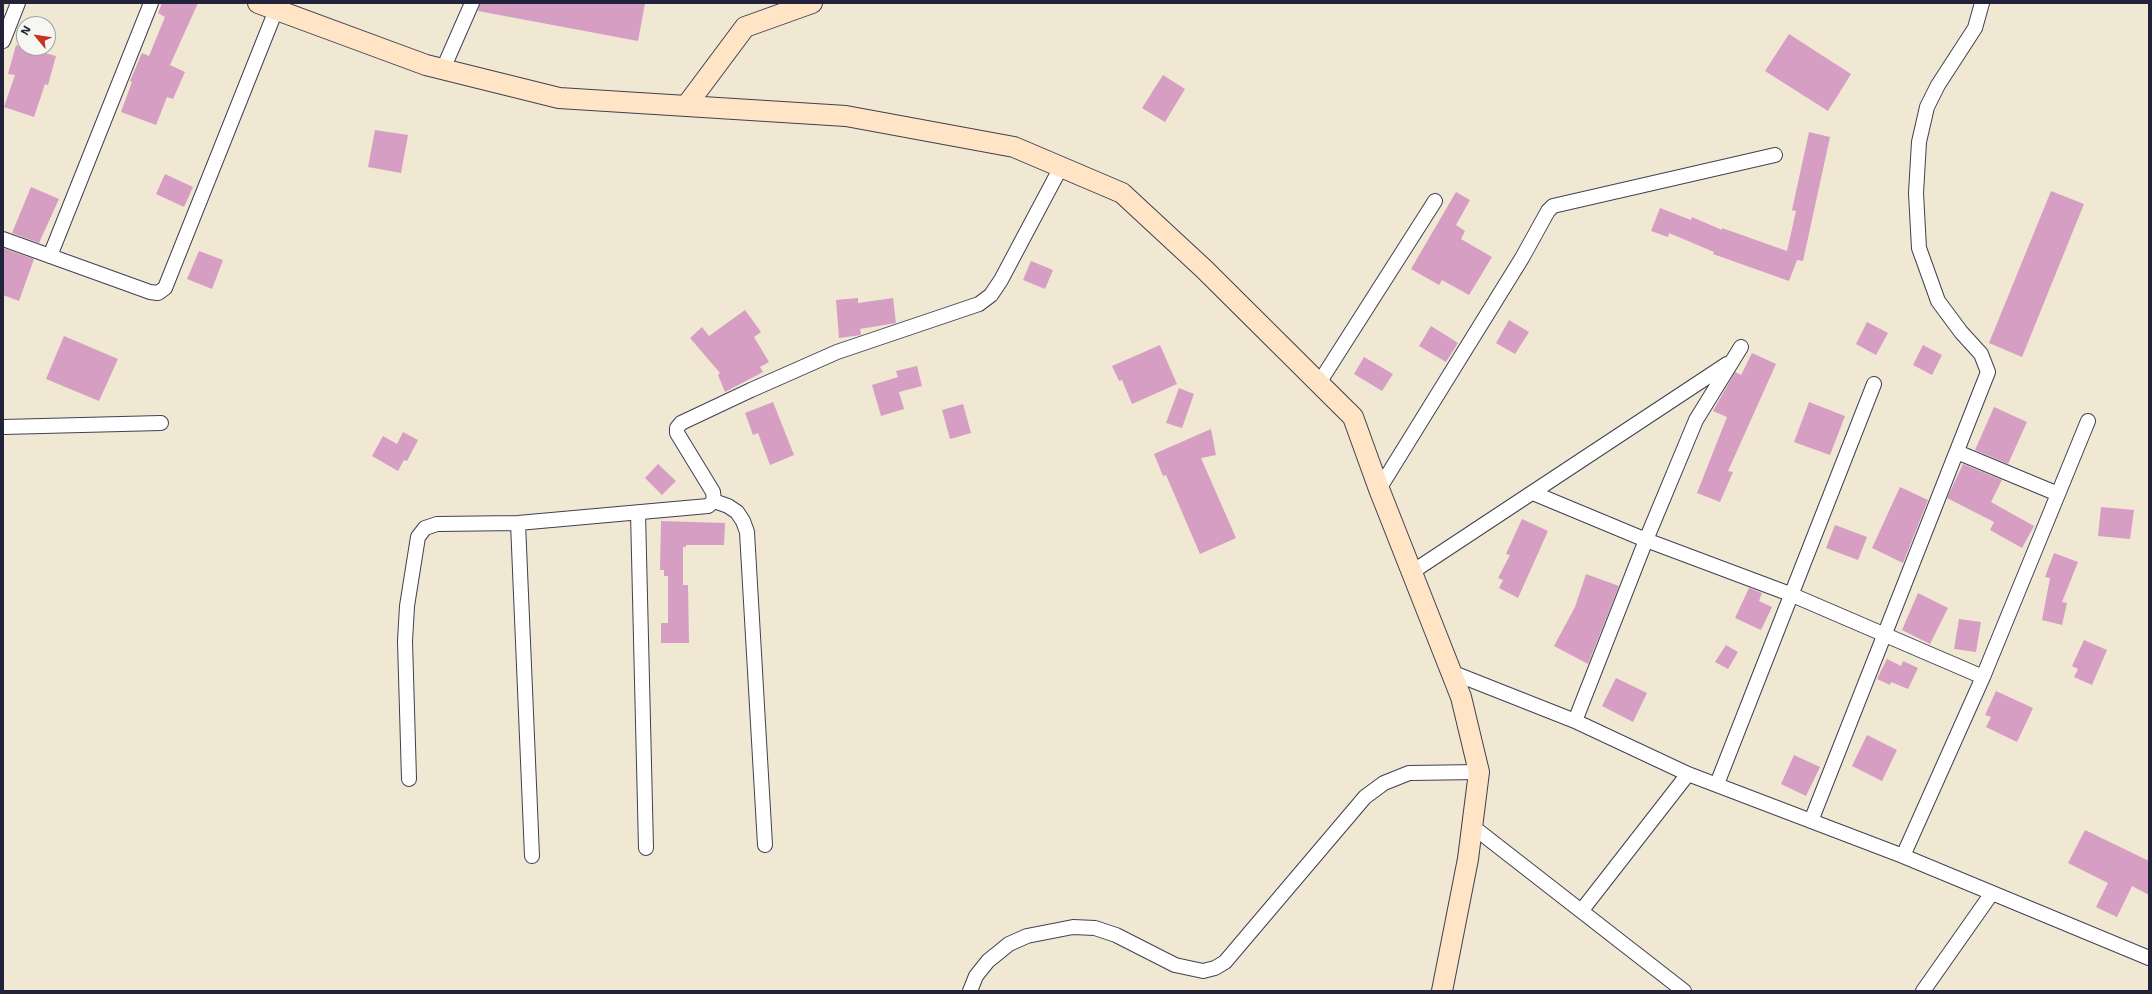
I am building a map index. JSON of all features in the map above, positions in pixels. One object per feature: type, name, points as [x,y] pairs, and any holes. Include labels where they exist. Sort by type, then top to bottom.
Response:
[{"type":"main road","points":[[686,106],[745,27],[812,3]]},
{"type":"main road","points":[[267,6],[426,65],[559,98],[846,116],[1014,147],[1122,193],[1204,269],[1353,417],[1378,489],[1461,697],[1479,772],[1468,859],[1442,991]]},
{"type":"street","points":[[3,41],[18,3]]},
{"type":"street","points":[[50,256],[151,3]]},
{"type":"street","points":[[443,69],[472,3]]},
{"type":"street","points":[[1811,821],[1988,372],[1981,354],[1961,332],[1938,301],[1919,248],[1916,193],[1919,142],[1927,107],[1938,85],[1975,28],[1982,3]]},
{"type":"street","points":[[3,239],[150,292],[158,293],[166,288],[267,6]]},
{"type":"street","points":[[1378,489],[1522,258],[1548,211],[1553,206],[1775,155]]},
{"type":"street","points":[[714,501],[713,492],[677,433],[677,428],[681,423],[837,352],[979,304],[990,295],[1001,280],[1061,167]]},
{"type":"street","points":[[1319,383],[1435,201]]},
{"type":"street","points":[[1575,721],[1646,540],[1696,420],[1741,346]]},
{"type":"street","points":[[1412,572],[1732,361]]},
{"type":"street","points":[[1717,784],[1790,594],[1874,384]]},
{"type":"street","points":[[1903,856],[1983,677],[2088,421]]},
{"type":"street","points":[[3,427],[161,423]]},
{"type":"street","points":[[1957,452],[2058,494]]},
{"type":"street","points":[[1533,493],[1646,540],[1790,594],[1983,677]]},
{"type":"street","points":[[410,779],[405,641],[407,606],[418,537],[425,528],[437,524],[518,522],[638,513],[708,506],[714,501]]},
{"type":"street","points":[[714,501],[728,506],[737,512],[743,521],[747,532],[765,845]]},
{"type":"street","points":[[638,513],[646,848]]},
{"type":"street","points":[[518,522],[532,856]]},
{"type":"street","points":[[1451,672],[1575,721],[1688,774],[1903,856],[2149,958]]},
{"type":"street","points":[[970,991],[976,976],[988,961],[1009,944],[1027,936],[1073,928],[1095,928],[1116,935],[1175,965],[1203,970],[1215,968],[1225,962],[1365,797],[1374,790],[1384,783],[1409,773],[1479,772]]},
{"type":"street","points":[[1582,910],[1688,774]]},
{"type":"street","points":[[1472,826],[1582,910],[1684,991]]},
{"type":"street","points":[[1923,991],[1992,894]]},
{"type":"building","points":[[162,3],[198,3],[170,65],[185,72],[173,99],[167,97],[156,125],[121,112],[132,82],[130,81],[142,53],[149,56],[165,17],[158,13]]},
{"type":"building","points":[[480,3],[645,3],[638,41],[478,11]]},
{"type":"building","points":[[1789,34],[1851,74],[1828,111],[1765,71]]},
{"type":"building","points":[[16,45],[16,56],[56,56],[48,85],[45,84],[34,117],[4,107],[15,75],[8,74]]},
{"type":"building","points":[[1163,75],[1185,89],[1165,122],[1142,108]]},
{"type":"building","points":[[375,130],[408,135],[401,173],[368,167]]},
{"type":"building","points":[[1809,132],[1830,137],[1803,261],[1797,260],[1789,281],[1713,254],[1714,252],[1669,233],[1668,237],[1651,231],[1660,208],[1691,220],[1692,217],[1722,230],[1722,228],[1787,251],[1796,211],[1792,210]]},
{"type":"building","points":[[165,174],[193,187],[184,207],[156,194]]},
{"type":"building","points":[[31,187],[59,199],[39,243],[12,233]]},
{"type":"building","points":[[2051,191],[2084,204],[2022,357],[1989,343]]},
{"type":"building","points":[[1456,192],[1470,200],[1456,225],[1465,231],[1461,239],[1492,257],[1469,295],[1442,280],[1439,285],[1411,269]]},
{"type":"building","points":[[3,248],[34,259],[19,301],[3,295]]},
{"type":"building","points":[[199,251],[223,260],[212,289],[187,279]]},
{"type":"building","points":[[1031,261],[1053,270],[1045,289],[1023,280]]},
{"type":"building","points":[[858,298],[858,303],[893,298],[896,323],[860,329],[861,335],[839,338],[836,300]]},
{"type":"building","points":[[745,310],[761,332],[754,337],[769,362],[760,367],[763,372],[725,392],[718,375],[720,373],[690,338],[702,327],[709,336]]},
{"type":"building","points":[[1509,320],[1529,332],[1515,354],[1496,343]]},
{"type":"building","points":[[1867,322],[1888,333],[1876,355],[1856,344]]},
{"type":"building","points":[[1431,326],[1458,343],[1446,362],[1419,346]]},
{"type":"building","points":[[64,336],[118,359],[99,401],[46,379]]},
{"type":"building","points":[[1160,345],[1177,384],[1132,404],[1122,380],[1119,381],[1112,366]]},
{"type":"building","points":[[1923,345],[1942,355],[1932,375],[1913,365]]},
{"type":"building","points":[[1752,353],[1776,364],[1728,471],[1733,472],[1720,502],[1697,493],[1727,417],[1713,411],[1735,372],[1741,375]]},
{"type":"building","points":[[1364,357],[1393,374],[1382,391],[1354,374]]},
{"type":"building","points":[[917,366],[922,386],[899,392],[904,409],[881,416],[872,385],[898,377],[896,371]]},
{"type":"building","points":[[1179,388],[1194,394],[1182,428],[1166,423]]},
{"type":"building","points":[[773,402],[794,455],[770,465],[758,433],[753,435],[745,413]]},
{"type":"building","points":[[1809,402],[1845,416],[1830,455],[1794,442]]},
{"type":"building","points":[[963,404],[971,433],[950,439],[942,410]]},
{"type":"building","points":[[1994,407],[2027,422],[2008,464],[1975,450]]},
{"type":"building","points":[[1211,429],[1216,455],[1201,458],[1236,538],[1200,554],[1166,475],[1163,476],[1154,454]]},
{"type":"building","points":[[403,432],[418,440],[407,461],[404,460],[398,471],[372,456],[383,436],[397,444]]},
{"type":"building","points":[[658,464],[676,481],[662,495],[645,478]]},
{"type":"building","points":[[1963,464],[2002,480],[1991,502],[2034,526],[2022,548],[1990,530],[1994,522],[1947,498]]},
{"type":"building","points":[[1900,487],[1928,500],[1903,563],[1872,548]]},
{"type":"building","points":[[2101,507],[2134,510],[2130,539],[2098,536]]},
{"type":"building","points":[[1522,519],[1548,531],[1518,598],[1499,588],[1503,580],[1498,578],[1510,555],[1506,554]]},
{"type":"building","points":[[661,521],[725,523],[724,545],[686,545],[686,547],[683,547],[683,585],[688,585],[689,643],[661,643],[661,623],[668,623],[668,576],[664,576],[664,570],[660,570]]},
{"type":"building","points":[[1835,525],[1867,537],[1858,560],[1826,548]]},
{"type":"building","points":[[2054,553],[2078,562],[2062,602],[2067,603],[2062,625],[2042,620],[2050,578],[2045,577]]},
{"type":"building","points":[[1586,574],[1619,586],[1588,664],[1554,646],[1575,607]]},
{"type":"building","points":[[1749,588],[1762,593],[1759,601],[1772,607],[1761,630],[1735,618]]},
{"type":"building","points":[[1918,593],[1948,608],[1930,644],[1902,630]]},
{"type":"building","points":[[1959,619],[1981,622],[1976,652],[1954,649]]},
{"type":"building","points":[[2084,640],[2107,650],[2092,685],[2074,677],[2078,669],[2072,666]]},
{"type":"building","points":[[1726,645],[1738,652],[1728,669],[1715,662]]},
{"type":"building","points":[[1887,659],[1901,666],[1903,661],[1918,668],[1908,689],[1891,682],[1890,685],[1877,679]]},
{"type":"building","points":[[1616,678],[1647,693],[1633,722],[1602,706]]},
{"type":"building","points":[[1996,691],[2033,708],[2017,742],[1986,727],[1991,717],[1985,715]]},
{"type":"building","points":[[1867,735],[1897,750],[1882,781],[1852,766]]},
{"type":"building","points":[[1794,755],[1820,767],[1806,796],[1781,784]]},
{"type":"building","points":[[2085,830],[2149,861],[2149,895],[2132,886],[2117,917],[2096,907],[2108,883],[2068,863]]}]
